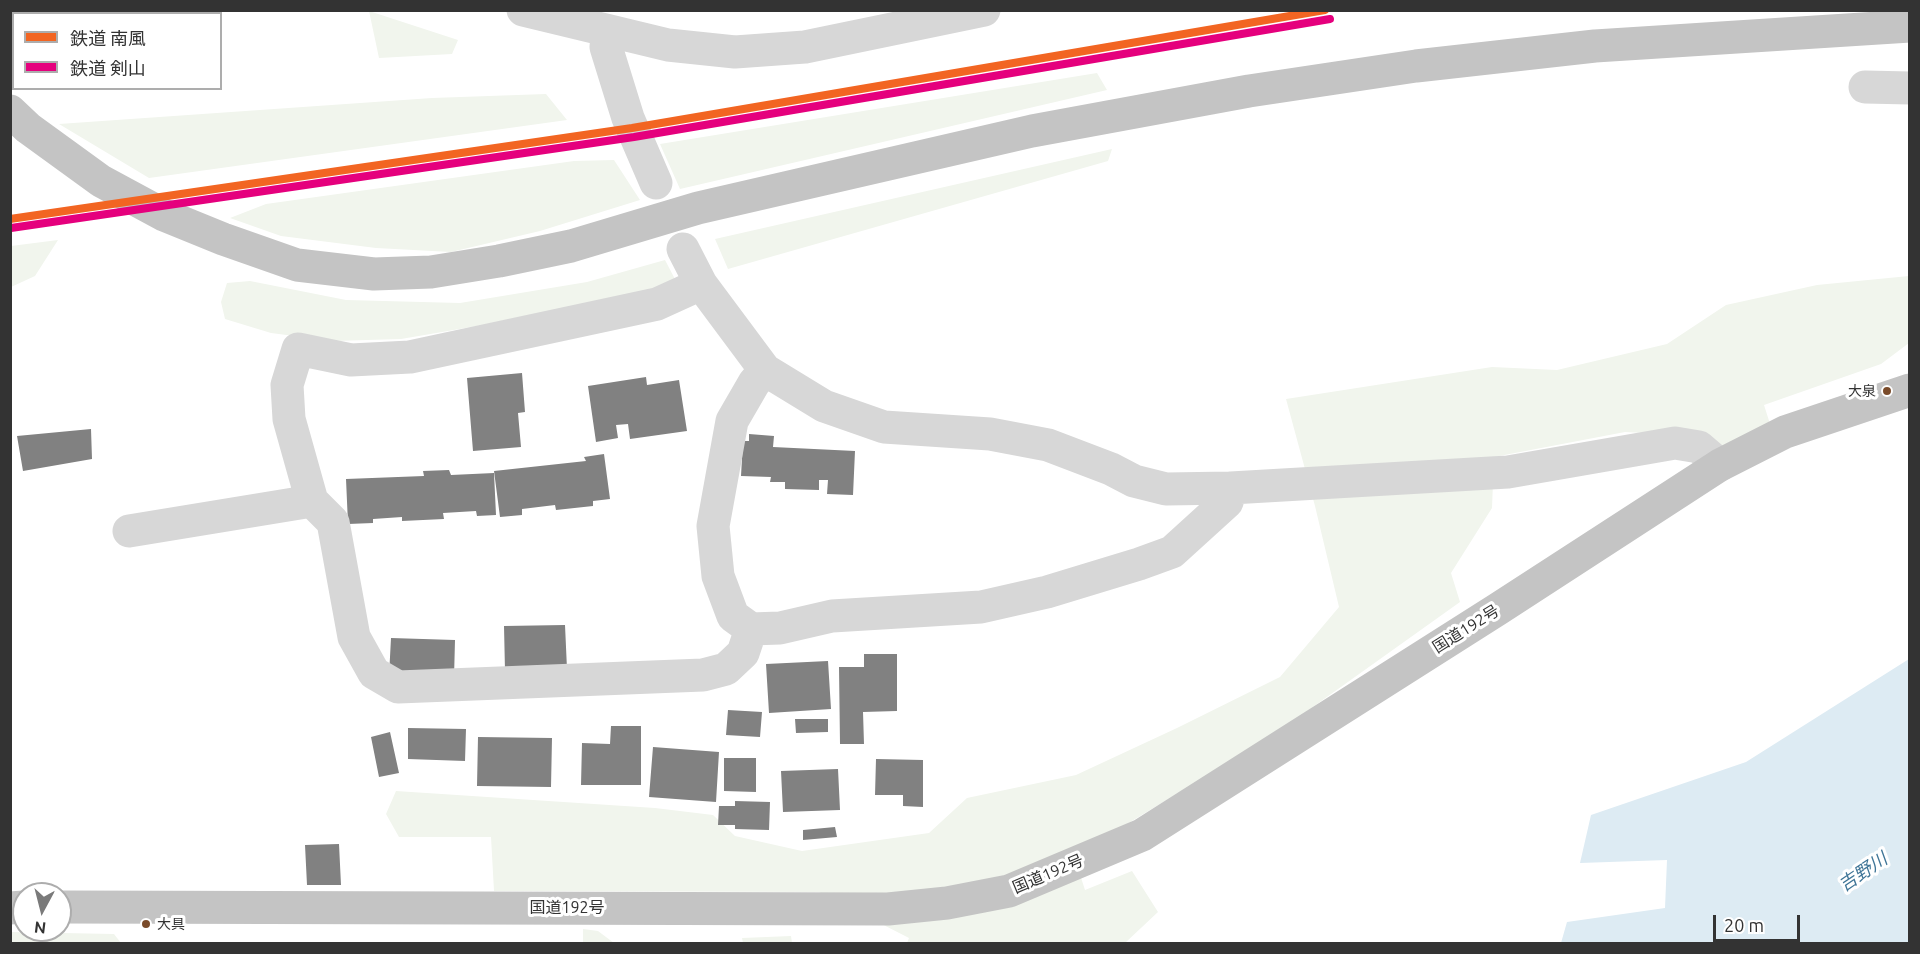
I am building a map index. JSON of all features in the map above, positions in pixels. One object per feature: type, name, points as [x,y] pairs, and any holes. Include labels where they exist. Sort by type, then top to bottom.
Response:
[{"type":"highway","points":[[16,121],[101,181],[164,215],[223,239],[297,265],[374,274],[431,272],[571,246],[698,208],[1032,131],[1249,91],[1416,66],[1595,46],[1910,26]]},
{"type":"highway","name":"国道192号","points":[[72,907],[888,909],[947,903],[1009,891],[1142,835],[1720,465],[1785,432],[1910,390]]},
{"type":"street","points":[[523,10],[668,45],[735,52],[805,47],[984,10]]},
{"type":"street","points":[[607,32],[606,47],[628,118],[656,183]]},
{"type":"street","points":[[1865,87],[1910,88]]},
{"type":"street","points":[[683,249],[701,284],[765,370],[824,406],[884,427],[990,434],[1048,445],[1111,469],[1134,481],[1166,489],[1231,488],[1508,472],[1675,442],[1699,447],[1720,465]]},
{"type":"street","points":[[701,284],[657,304],[410,357],[351,360],[298,349],[287,385],[289,419],[312,501],[333,522],[354,637],[374,674],[398,687],[703,675],[726,669],[743,653],[751,629]]},
{"type":"street","points":[[765,370],[754,383],[732,421],[713,526],[718,576],[734,616],[751,629],[780,628],[832,616],[981,607],[1047,592],[1172,552],[1227,502],[1231,488]]},
{"type":"street","points":[[129,531],[312,501]]},
{"type":"shaded area","points":[[369,11],[458,40],[452,54],[379,58]]},
{"type":"shaded area","points":[[1097,73],[1107,90],[680,189],[660,144]]},
{"type":"shaded area","points":[[546,94],[567,120],[149,178],[59,124],[432,98]]},
{"type":"shaded area","points":[[1112,149],[1108,161],[728,269],[715,239]]},
{"type":"shaded area","points":[[614,160],[640,200],[540,231],[451,252],[376,248],[281,236],[230,218],[266,204],[574,161]]},
{"type":"shaded area","points":[[58,240],[35,276],[11,287],[11,246]]},
{"type":"shaded area","points":[[665,260],[677,283],[530,317],[401,339],[333,341],[271,333],[225,319],[221,302],[227,283],[250,281],[346,300],[460,303],[587,282]]},
{"type":"shaded area","points":[[1909,276],[1909,343],[1881,364],[1764,405],[1771,427],[1725,452],[1706,436],[1625,432],[1494,457],[1492,508],[1451,573],[1460,602],[1275,734],[1127,824],[1072,850],[1085,890],[1132,871],[1158,912],[1125,943],[907,943],[909,938],[819,892],[494,891],[491,837],[399,837],[386,814],[396,791],[655,808],[713,815],[735,836],[802,851],[929,833],[967,798],[1076,775],[1280,677],[1339,607],[1286,399],[1492,367],[1557,370],[1667,344],[1726,305],[1817,285]]},
{"type":"shaded area","points":[[583,929],[598,931],[614,943],[583,943]]},
{"type":"shaded area","points":[[11,932],[12,942],[72,942],[72,933],[114,934],[121,943],[11,943]]},
{"type":"shaded area","points":[[791,936],[792,943],[743,943],[742,938]]},
{"type":"water","name":"吉野川","points":[[1909,659],[1909,943],[1561,943],[1567,922],[1665,908],[1667,860],[1580,863],[1591,815],[1746,762]]},
{"type":"building","points":[[522,373],[525,412],[518,413],[521,447],[473,451],[467,378]]},
{"type":"building","points":[[646,377],[647,385],[679,380],[687,431],[630,439],[628,424],[616,425],[618,438],[596,442],[588,386]]},
{"type":"building","points":[[91,429],[92,459],[23,471],[17,436]]},
{"type":"building","points":[[749,434],[774,436],[773,447],[855,451],[853,495],[827,494],[828,480],[819,480],[819,490],[785,489],[785,482],[770,482],[771,477],[741,476],[743,441],[749,441]]},
{"type":"building","points":[[604,454],[610,499],[593,501],[593,506],[556,510],[555,505],[522,509],[522,515],[500,517],[494,471],[586,461],[584,457]]},
{"type":"building","points":[[449,470],[451,475],[494,473],[496,515],[477,516],[476,511],[443,513],[444,519],[402,521],[402,517],[373,519],[373,523],[348,524],[346,479],[424,476],[423,471]]},
{"type":"building","points":[[565,625],[567,669],[505,671],[504,626]]},
{"type":"building","points":[[391,638],[455,640],[454,678],[389,676]]},
{"type":"building","points":[[864,654],[897,654],[897,711],[863,712],[864,744],[840,744],[839,667],[864,667]]},
{"type":"building","points":[[828,661],[831,709],[769,713],[766,664]]},
{"type":"building","points":[[728,710],[762,712],[760,737],[726,735]]},
{"type":"building","points":[[795,719],[828,719],[828,732],[796,733]]},
{"type":"building","points":[[611,726],[641,726],[641,785],[581,785],[582,743],[610,744]]},
{"type":"building","points":[[408,728],[466,729],[465,761],[408,759]]},
{"type":"building","points":[[390,732],[399,773],[379,777],[371,737]]},
{"type":"building","points":[[478,737],[552,738],[551,787],[477,786]]},
{"type":"building","points":[[653,747],[719,752],[716,802],[649,797]]},
{"type":"building","points":[[724,758],[756,758],[756,792],[724,791]]},
{"type":"building","points":[[876,759],[923,760],[923,807],[903,806],[903,795],[875,795]]},
{"type":"building","points":[[838,769],[840,810],[783,812],[781,771]]},
{"type":"building","points":[[735,801],[770,802],[769,830],[735,829],[735,825],[718,825],[719,806],[735,806]]},
{"type":"building","points":[[835,827],[837,837],[803,840],[803,830]]},
{"type":"building","points":[[339,844],[341,885],[307,885],[305,845]]},
{"type":"rail line","name":"南風","points":[[10,219],[632,128],[1325,10]]},
{"type":"rail line","name":"剣山","points":[[11,228],[634,137],[1330,19]]},
{"type":"place","name":"大泉","points":[[1887,391]]},
{"type":"place","name":"大具","points":[[146,924]]}]
